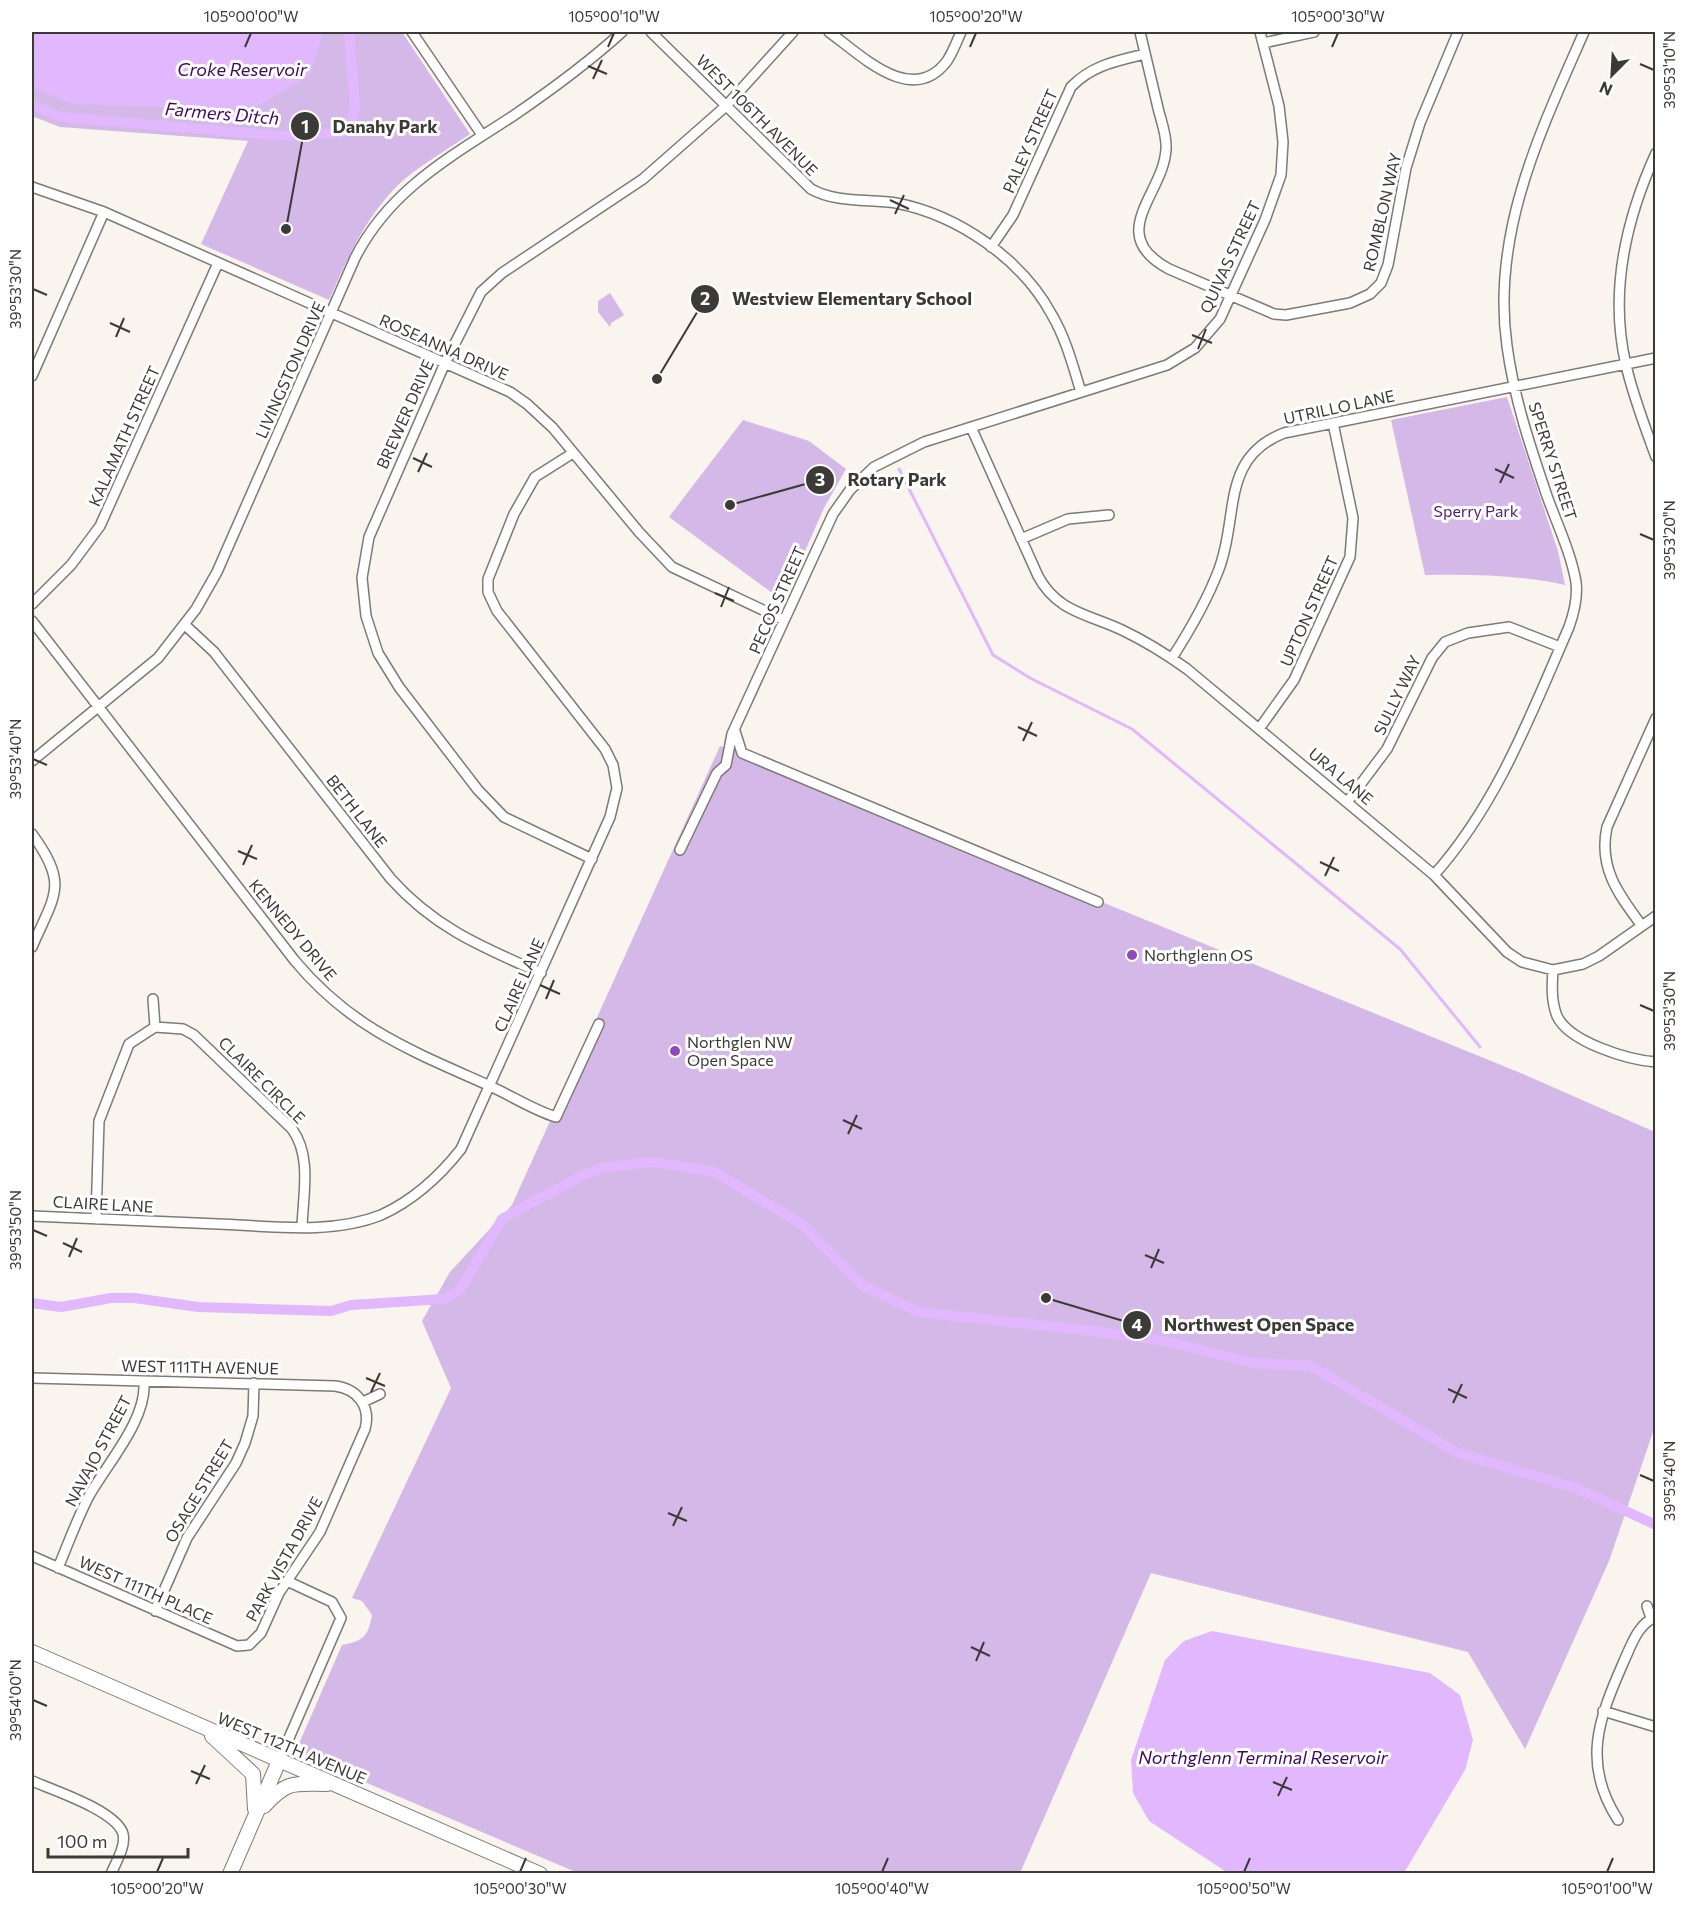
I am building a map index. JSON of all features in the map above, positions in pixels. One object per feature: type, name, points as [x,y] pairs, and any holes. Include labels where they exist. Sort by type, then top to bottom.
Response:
[{"type":"main road","name":"WEST 112TH AVENUE","points":[[32,1652],[540,1874]]},
{"type":"main road","points":[[201,1727],[253,1774],[255,1816]]},
{"type":"main road","points":[[230,1874],[279,1761]]},
{"type":"main road","points":[[255,1816],[280,1788],[288,1785],[332,1784]]},
{"type":"street","name":"LIVINGSTON DRIVE","points":[[32,761],[144,671],[185,625],[217,572],[362,245],[387,209],[424,174],[566,79],[622,32]]},
{"type":"street","name":"WEST 106TH AVENUE","points":[[651,32],[811,189],[834,197],[910,207],[960,227],[991,247],[1029,283],[1052,314],[1068,350],[1081,392]]},
{"type":"street","name":"BREWER DRIVE","points":[[592,859],[515,825],[498,812],[399,687],[371,638],[362,589],[369,537],[445,363],[475,301],[495,278],[642,179],[726,106],[793,32]]},
{"type":"street","points":[[829,32],[887,74],[910,80],[921,78],[938,70],[947,61],[961,32]]},
{"type":"street","name":"ROMBLON WAY","points":[[1140,32],[1167,147],[1161,170],[1140,217],[1140,238],[1149,255],[1160,265],[1264,312],[1286,315],[1350,303],[1366,297],[1377,287],[1388,266],[1406,168],[1420,123],[1458,32]]},
{"type":"street","name":"QUIVAS STREET","points":[[971,427],[1167,365],[1187,354],[1212,330],[1230,297],[1265,220],[1281,175],[1283,142],[1279,106],[1260,32]]},
{"type":"street","points":[[1263,44],[1314,32]]},
{"type":"street","name":"SPERRY STREET","points":[[1434,875],[1472,828],[1493,794],[1574,613],[1576,584],[1528,440],[1514,387],[1507,343],[1505,289],[1514,215],[1528,162],[1584,32]]},
{"type":"street","points":[[417,34],[482,135]]},
{"type":"street","name":"PALEY STREET","points":[[991,247],[1013,215],[1071,87],[1087,72],[1102,64],[1145,54]]},
{"type":"street","points":[[1656,153],[1635,205],[1624,252],[1620,305],[1625,364],[1656,457]]},
{"type":"street","name":"ROSEANNA DRIVE","points":[[32,186],[104,213],[501,388],[527,404],[553,428],[639,532],[672,567],[784,620]]},
{"type":"street","points":[[32,376],[104,213]]},
{"type":"street","name":"KALAMATH STREET","points":[[32,604],[71,565],[100,526],[218,263]]},
{"type":"street","name":"UTRILLO LANE","points":[[1172,658],[1194,623],[1220,568],[1235,490],[1245,464],[1257,448],[1274,437],[1656,358]]},
{"type":"street","name":"UPTON STREET","points":[[1259,729],[1294,680],[1350,557],[1353,518],[1333,423]]},
{"type":"street","name":"URA LANE","points":[[971,427],[1038,576],[1051,597],[1070,609],[1144,641],[1172,658],[1348,801],[1434,875],[1507,952],[1531,966],[1553,970],[1583,964],[1655,917]]},
{"type":"street","name":"PECOS STREET","points":[[680,850],[717,773],[726,765],[735,731],[832,514],[850,490],[885,459],[971,427]]},
{"type":"street","name":"CLAIRE LANE","points":[[32,1216],[302,1227],[370,1218],[413,1197],[442,1172],[461,1149],[592,859],[616,800],[617,788],[613,765],[605,749],[497,611],[488,592],[489,573],[525,491],[542,471],[573,453]]},
{"type":"street","points":[[1021,539],[1068,519],[1109,515]]},
{"type":"street","name":"KENNEDY DRIVE","points":[[32,621],[295,961],[330,999],[376,1033],[556,1118],[600,1024]]},
{"type":"street","name":"BETH LANE","points":[[185,625],[214,652],[391,879],[417,906],[461,936],[541,973]]},
{"type":"street","name":"SULLY WAY","points":[[1348,801],[1387,749],[1432,658],[1445,642],[1468,633],[1509,627],[1560,647]]},
{"type":"street","points":[[1642,926],[1611,878],[1605,863],[1604,841],[1607,827],[1656,718]]},
{"type":"street","points":[[735,731],[742,753],[1098,902]]},
{"type":"street","points":[[32,834],[51,861],[56,885],[32,947]]},
{"type":"street","points":[[1553,970],[1553,1000],[1558,1018],[1565,1028],[1619,1055],[1656,1062]]},
{"type":"street","points":[[96,1219],[99,1121],[129,1044],[155,1027],[153,999]]},
{"type":"street","name":"CLAIRE CIRCLE","points":[[155,1027],[183,1029],[194,1035],[292,1129],[301,1142],[304,1160],[302,1227]]},
{"type":"street","name":"WEST 111TH AVENUE","points":[[32,1378],[345,1387],[363,1402]]},
{"type":"street","name":"NAVAJO STREET","points":[[58,1568],[88,1497],[137,1416],[145,1394],[144,1381]]},
{"type":"street","name":"OSAGE STREET","points":[[155,1611],[187,1538],[236,1463],[245,1443],[253,1416],[254,1383]]},
{"type":"street","points":[[363,1402],[380,1394]]},
{"type":"street","name":"PARK VISTA DRIVE","points":[[249,1645],[261,1633],[287,1581],[320,1532],[365,1429],[367,1415],[363,1402]]},
{"type":"street","name":"WEST 111TH PLACE","points":[[32,1556],[237,1646],[249,1645]]},
{"type":"street","points":[[279,1761],[341,1618],[332,1602],[287,1581]]},
{"type":"street","points":[[1618,1820],[1608,1804],[1597,1767],[1597,1739],[1603,1711],[1633,1642],[1653,1618],[1647,1606]]},
{"type":"street","points":[[1603,1711],[1656,1726]]},
{"type":"street","points":[[32,1781],[104,1814],[117,1823],[123,1835],[122,1847],[111,1874]]},
{"type":"green space","points":[[32,32],[402,32],[470,134],[414,171],[386,198],[366,225],[329,300],[201,244],[248,141],[60,127],[32,116]]},
{"type":"green space","points":[[610,293],[624,315],[611,323],[610,327],[598,312],[598,301]]},
{"type":"green space","name":"Sperry Park","points":[[1507,397],[1558,551],[1565,585],[1495,576],[1425,575],[1391,420]]},
{"type":"green space","points":[[743,420],[809,441],[846,469],[824,508],[783,601],[669,517]]},
{"type":"green space","points":[[720,746],[1523,1074],[1655,1132],[1655,1426],[1609,1561],[1525,1749],[1468,1652],[1151,1573],[1020,1873],[578,1873],[306,1757],[298,1746],[342,1645],[360,1640],[366,1633],[370,1622],[372,1615],[362,1601],[352,1598],[451,1388],[422,1321],[450,1272],[512,1205]]},
{"type":"water","name":"Croke Reservoir","points":[[32,32],[320,32],[322,35],[310,75],[251,110],[73,104],[32,87]]},
{"type":"water","name":"Northglenn Terminal Reservoir","points":[[1212,1631],[1430,1673],[1460,1695],[1473,1740],[1465,1770],[1404,1873],[1228,1873],[1149,1821],[1133,1793],[1131,1760],[1165,1660],[1184,1641]]},
{"type":"waterway","name":"Farmers Ditch","points":[[32,105],[61,117],[283,136],[339,133],[349,127],[355,107],[349,32]]},
{"type":"waterway","points":[[899,469],[993,655],[1030,678],[1132,729],[1400,949],[1480,1047]]},
{"type":"waterway","points":[[32,1303],[61,1307],[111,1298],[134,1298],[198,1307],[331,1311],[351,1305],[444,1299],[460,1290],[502,1219],[585,1174],[606,1167],[655,1162],[714,1172],[802,1224],[862,1285],[918,1312],[1093,1331],[1171,1342],[1253,1363],[1311,1366],[1458,1453],[1576,1488],[1656,1525]]},
{"type":"place","name":"Danahy Park","points":[[286,229]]},
{"type":"place","name":"Westview Elementary School","points":[[657,379]]},
{"type":"place","name":"Rotary Park","points":[[730,505]]},
{"type":"place","name":"Northglenn OS","points":[[1132,955]]},
{"type":"place","name":"Northglen NW Open Space","points":[[675,1051]]},
{"type":"place","name":"Northwest Open Space","points":[[1046,1298]]}]
